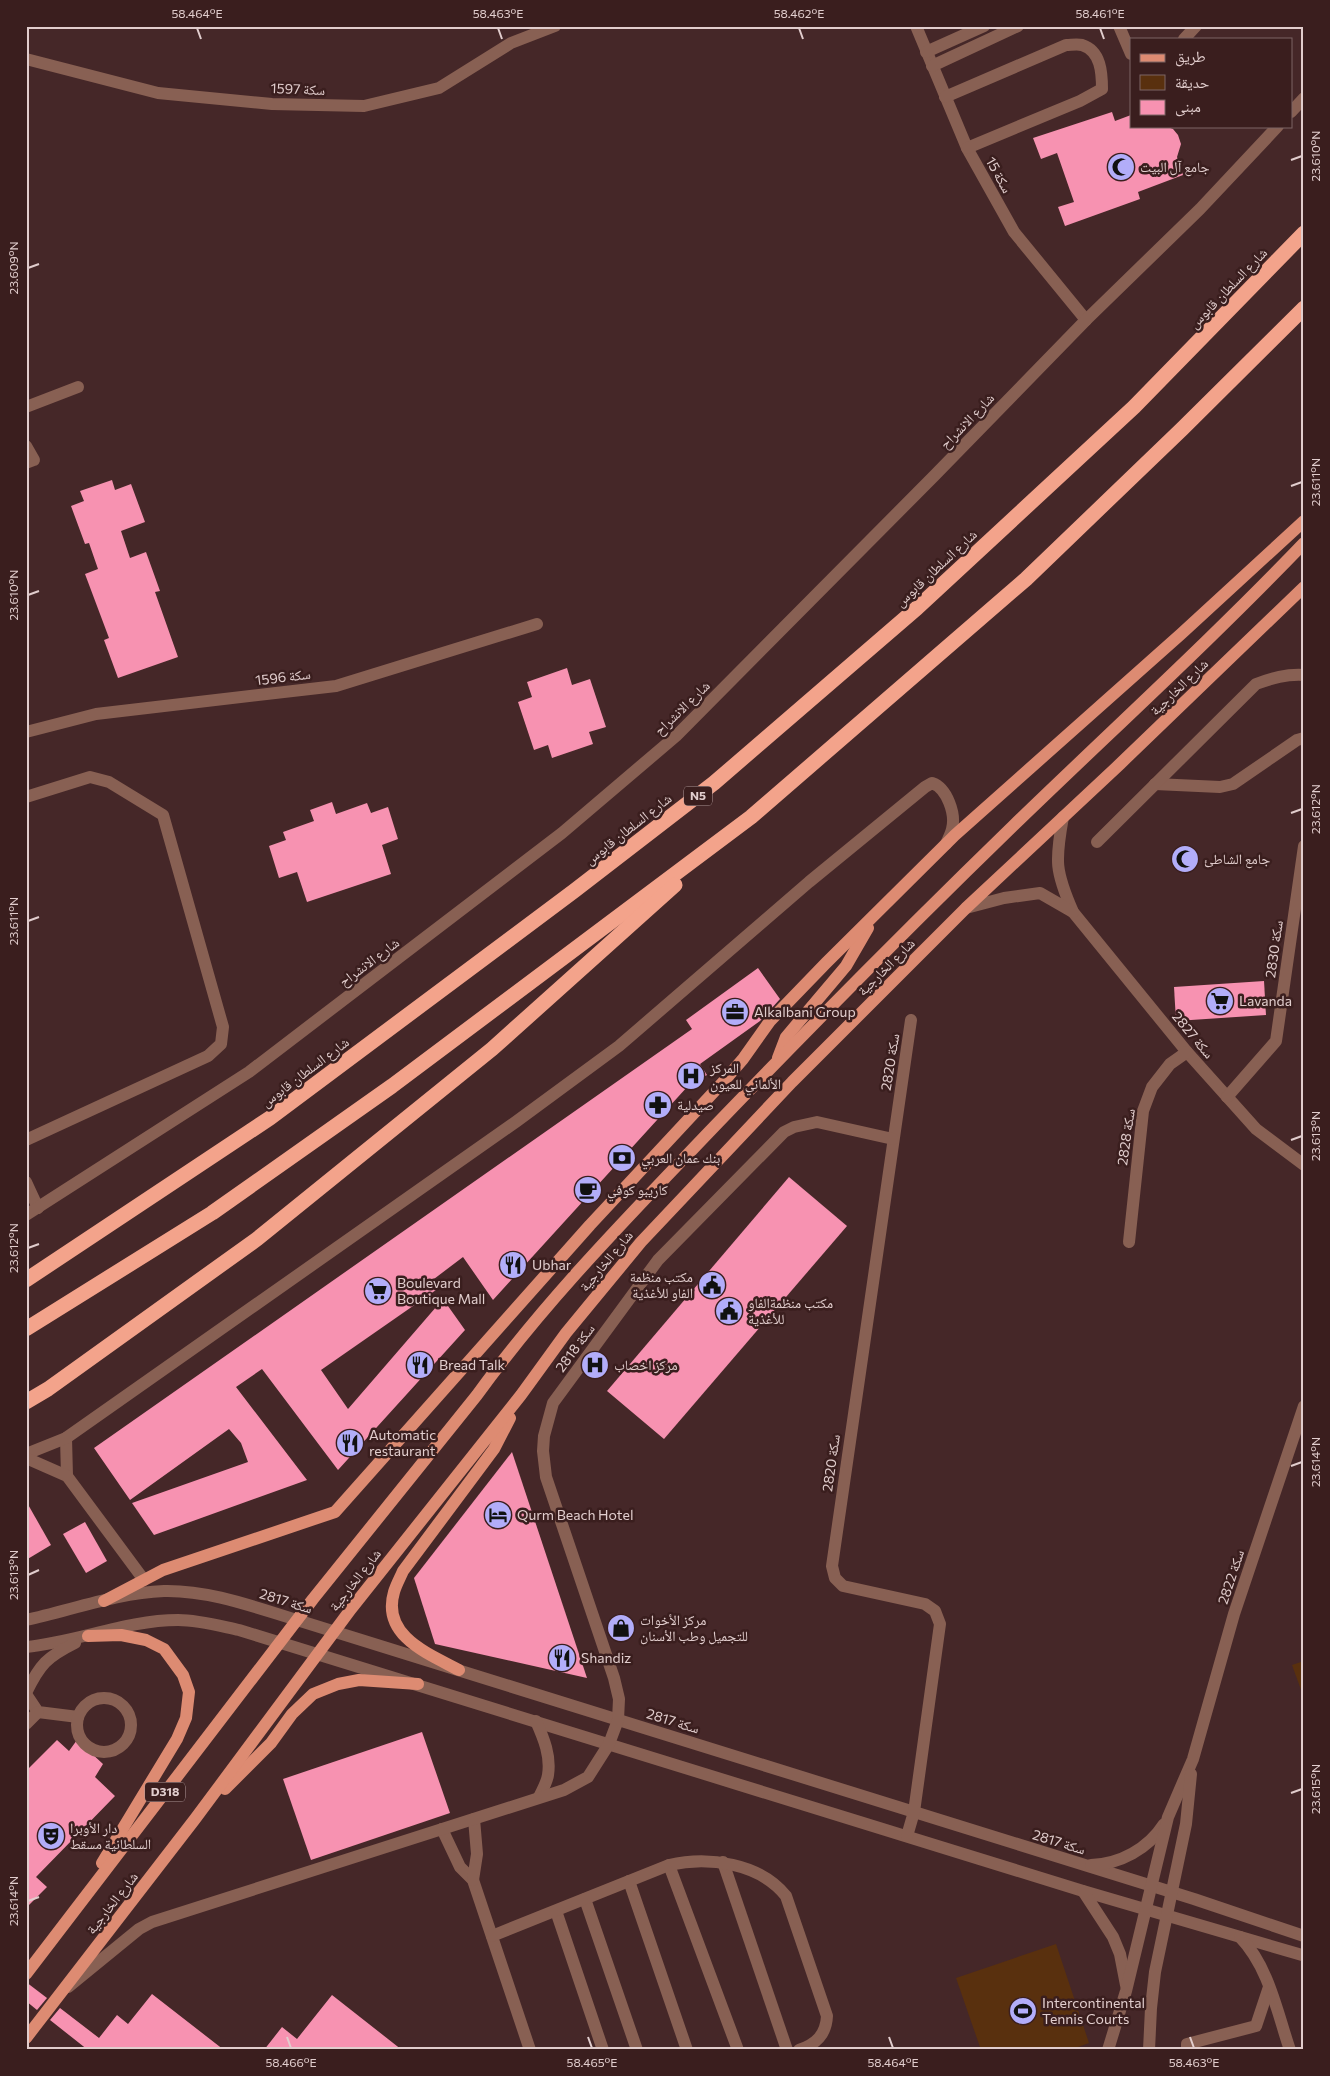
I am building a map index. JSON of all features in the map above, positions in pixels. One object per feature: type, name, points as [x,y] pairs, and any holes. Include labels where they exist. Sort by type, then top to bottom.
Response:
[{"type":"highway","name":"شارع السلطان قابوس","points":[[26,1280],[270,1118],[567,897],[714,784],[917,608],[1134,407],[1304,233]]},
{"type":"highway","points":[[26,1402],[48,1389],[257,1239],[492,1049],[751,817],[1026,579],[1304,308]]},
{"type":"highway","points":[[26,1329],[212,1213],[392,1086],[751,817]]},
{"type":"main road","points":[[104,1601],[163,1570],[335,1512],[590,1225],[743,1060],[770,1021],[826,963],[944,847],[1182,634],[1304,521]]},
{"type":"main road","name":"شارع الخارجية","points":[[26,1974],[297,1620],[476,1395],[510,1348],[620,1225],[776,1062],[1013,826],[1146,702],[1304,543]]},
{"type":"main road","name":"شارع الخارجية","points":[[26,2038],[195,1819],[333,1632],[521,1395],[566,1333],[641,1242],[792,1082],[966,908],[1304,587]]},
{"type":"main road","points":[[776,1062],[786,1038],[808,1009],[846,966],[877,913]]},
{"type":"main road","points":[[458,1670],[409,1643],[398,1628],[392,1610],[393,1593],[403,1571],[494,1449],[521,1395]]},
{"type":"main road","points":[[68,1919],[177,1739],[186,1718],[189,1704],[188,1692],[182,1675],[164,1649],[146,1640],[121,1635],[88,1636]]},
{"type":"main road","points":[[195,1819],[271,1743],[292,1714],[314,1694],[338,1684],[359,1680],[418,1684]]},
{"type":"street","name":"سكة 1597","points":[[26,58],[158,93],[272,104],[364,106],[440,88],[511,43],[555,26]]},
{"type":"street","name":"سكة 15","points":[[916,26],[967,148],[1014,232],[1086,320]]},
{"type":"street","points":[[926,52],[984,26]]},
{"type":"street","points":[[932,66],[1018,26]]},
{"type":"street","points":[[1119,26],[1130,52]]},
{"type":"street","points":[[1185,38],[1196,26]]},
{"type":"street","points":[[945,97],[1066,45],[1082,46],[1094,53],[1102,70],[1102,89],[1080,101],[967,148]]},
{"type":"street","points":[[1292,111],[1304,98]]},
{"type":"street","name":"شارع الانشراح","points":[[32,1211],[249,1072],[562,833],[676,736],[1086,320],[1200,209],[1276,128]]},
{"type":"street","points":[[26,407],[78,387]]},
{"type":"street","points":[[26,446],[34,460],[26,463]]},
{"type":"street","name":"سكة 1596","points":[[26,732],[96,714],[336,686],[537,624]]},
{"type":"street","points":[[1097,842],[1256,684],[1291,674],[1304,675]]},
{"type":"street","points":[[1156,784],[1220,787],[1234,784],[1297,740],[1304,738]]},
{"type":"street","points":[[26,796],[90,776],[109,782],[163,815],[223,1027],[221,1044],[208,1056],[26,1140]]},
{"type":"street","points":[[26,1456],[66,1438],[517,1121],[620,1046],[809,882],[924,787],[932,783],[937,785],[948,800],[952,816],[952,830],[944,847]]},
{"type":"street","name":"سكة 2827","points":[[1063,817],[1056,863],[1061,885],[1073,912],[1187,1052],[1256,1129],[1304,1165]]},
{"type":"street","name":"سكة 2830","points":[[1227,1097],[1276,1041],[1304,846]]},
{"type":"street","name":"سكة 2827","points":[[966,908],[1004,898],[1040,894],[1073,912]]},
{"type":"street","name":"سكة 2820","points":[[907,1836],[914,1812],[940,1624],[935,1611],[925,1604],[844,1586],[835,1578],[832,1566],[893,1139],[912,1020]]},
{"type":"street","name":"سكة 2828","points":[[1129,1242],[1143,1111],[1152,1087],[1170,1064],[1187,1052]]},
{"type":"street","name":"سكة 2818","points":[[62,1992],[139,1929],[152,1922],[564,1790],[588,1777],[609,1744],[618,1720],[619,1699],[614,1678],[546,1477],[544,1443],[547,1420],[553,1403],[658,1260],[784,1132],[794,1127],[817,1122],[893,1139]]},
{"type":"street","points":[[26,1182],[32,1211]]},
{"type":"street","points":[[26,1407],[48,1389]]},
{"type":"street","name":"سكة 2822","points":[[1108,2050],[1126,1990],[1168,1817],[1193,1759],[1234,1614],[1304,1406]]},
{"type":"street","points":[[66,1438],[68,1476]]},
{"type":"street","points":[[26,1456],[68,1476],[96,1511],[144,1580]]},
{"type":"street","name":"سكة 2817","points":[[26,1620],[129,1595],[165,1591],[206,1594],[297,1620],[914,1812],[1304,1936]]},
{"type":"street","points":[[26,1647],[88,1636],[128,1626],[180,1620],[240,1630],[1083,1891],[1302,1955]]},
{"type":"street","points":[[78,1717],[38,1712],[26,1694],[34,1677],[54,1654],[88,1636]]},
{"type":"street","points":[[111,1698],[125,1708],[130,1715],[131,1730],[127,1740],[121,1746],[111,1751],[96,1751],[81,1739],[78,1730],[78,1717],[86,1705],[94,1700],[111,1698]]},
{"type":"street","points":[[26,1724],[38,1712]]},
{"type":"street","points":[[536,1721],[546,1744],[548,1760],[548,1777],[539,1797]]},
{"type":"street","name":"سكة 2822","points":[[1149,2050],[1155,1972],[1186,1824],[1193,1759]]},
{"type":"street","points":[[1086,1866],[1111,1862],[1134,1853],[1154,1838],[1168,1817]]},
{"type":"street","points":[[473,1880],[477,1854],[474,1819]]},
{"type":"street","points":[[442,1830],[456,1860],[473,1880],[530,2050]]},
{"type":"street","points":[[492,1936],[669,1865],[696,1860],[723,1862],[768,1878],[786,1896],[791,1907],[827,2016],[827,2024],[819,2044],[799,2050]]},
{"type":"street","points":[[723,1862],[787,2050]]},
{"type":"street","points":[[669,1865],[738,2050]]},
{"type":"street","points":[[629,1881],[687,2050]]},
{"type":"street","points":[[1083,1891],[1113,1937],[1120,1954],[1126,1990]]},
{"type":"street","points":[[585,1899],[637,2050]]},
{"type":"street","points":[[556,1911],[603,2050]]},
{"type":"street","points":[[1238,1936],[1258,1959],[1290,2050]]},
{"type":"street","points":[[1187,2050],[1187,2044],[1256,2026],[1269,1987]]},
{"type":"green space","points":[[1304,1661],[1304,1698],[1292,1665]]},
{"type":"green space","name":"Intercontinental Tennis Courts","points":[[1056,1944],[1089,2043],[1070,2050],[981,2050],[956,1978]]},
{"type":"building","name":"جامع آل البيت","points":[[1112,112],[1115,121],[1130,115],[1130,128],[1173,129],[1178,135],[1181,144],[1177,157],[1183,175],[1138,192],[1140,199],[1065,226],[1058,207],[1074,202],[1057,153],[1041,159],[1033,138]]},
{"type":"building","points":[[112,480],[115,490],[131,484],[145,522],[121,531],[130,558],[146,552],[160,591],[155,592],[178,657],[118,678],[104,640],[109,638],[85,574],[98,569],[89,543],[85,544],[71,506],[84,501],[80,491]]},
{"type":"building","points":[[567,668],[572,685],[590,679],[606,727],[589,732],[593,744],[552,758],[548,745],[534,750],[518,702],[532,697],[527,682]]},
{"type":"building","points":[[332,802],[336,814],[367,803],[371,813],[388,807],[398,839],[382,845],[391,874],[307,902],[297,872],[279,878],[269,846],[286,840],[283,832],[314,821],[310,810]]},
{"type":"building","name":"Boulevard Boutique Mall","points":[[758,968],[780,999],[760,1021],[700,1064],[707,1075],[688,1086],[493,1300],[463,1257],[430,1282],[436,1290],[321,1370],[348,1409],[443,1299],[465,1330],[338,1470],[262,1369],[236,1387],[307,1480],[154,1535],[132,1503],[248,1462],[241,1443],[229,1429],[130,1500],[94,1448],[692,1029],[686,1020]]},
{"type":"building","name":"Lavanda","points":[[1264,981],[1266,1015],[1176,1021],[1174,987]]},
{"type":"building","points":[[789,1177],[847,1226],[664,1439],[607,1391]]},
{"type":"building","name":"Qurm Beach Hotel","points":[[512,1452],[587,1678],[435,1644],[414,1578]]},
{"type":"building","points":[[26,1501],[51,1545],[26,1560]]},
{"type":"building","points":[[85,1522],[107,1561],[86,1573],[63,1534]]},
{"type":"building","points":[[422,1732],[450,1813],[311,1860],[283,1779]]},
{"type":"building","name":"دار الأوبرا السلطانية مسقط","points":[[57,1740],[69,1751],[77,1740],[103,1764],[95,1777],[115,1796],[36,1877],[47,1887],[26,1908],[26,1771]]},
{"type":"building","points":[[26,1982],[47,1998],[37,2010],[26,2001]]},
{"type":"building","points":[[152,1994],[224,2050],[88,2050],[50,2020],[60,2008],[99,2038],[117,2015],[128,2024]]},
{"type":"building","points":[[332,1995],[402,2050],[264,2050],[282,2027],[297,2039]]},
{"type":"place","name":"جامع آل البيت","points":[[1121,167]]},
{"type":"place","name":"جامع الشاطئ","points":[[1185,859]]},
{"type":"place","name":"Lavanda","points":[[1220,1001]]},
{"type":"place","name":"Alkalbani Group","points":[[735,1012]]},
{"type":"place","name":"المركز الألماني للعيون","points":[[691,1076]]},
{"type":"place","name":"صيدلية","points":[[658,1105]]},
{"type":"place","name":"بنك عمان العربي","points":[[622,1158]]},
{"type":"place","name":"كاريبو كوفي","points":[[588,1190]]},
{"type":"place","name":"Ubhar","points":[[513,1265]]},
{"type":"place","name":"مكتب منظمة الفاو للأغذية","points":[[712,1285]]},
{"type":"place","name":"Boulevard Boutique Mall","points":[[378,1291]]},
{"type":"place","name":"مكتب منظمةالفاو للأغذية","points":[[729,1311]]},
{"type":"place","name":"Bread Talk","points":[[420,1365]]},
{"type":"place","name":"مركز اخصاب","points":[[595,1365]]},
{"type":"place","name":"Automatic restaurant","points":[[350,1443]]},
{"type":"place","name":"Qurm Beach Hotel","points":[[498,1515]]},
{"type":"place","name":"مركز الأخوات للتجميل وطب الأسنان","points":[[621,1628]]},
{"type":"place","name":"Shandiz","points":[[562,1658]]},
{"type":"place","name":"دار الأوبرا السلطانية مسقط","points":[[51,1836]]},
{"type":"place","name":"Intercontinental Tennis Courts","points":[[1023,2011]]}]
